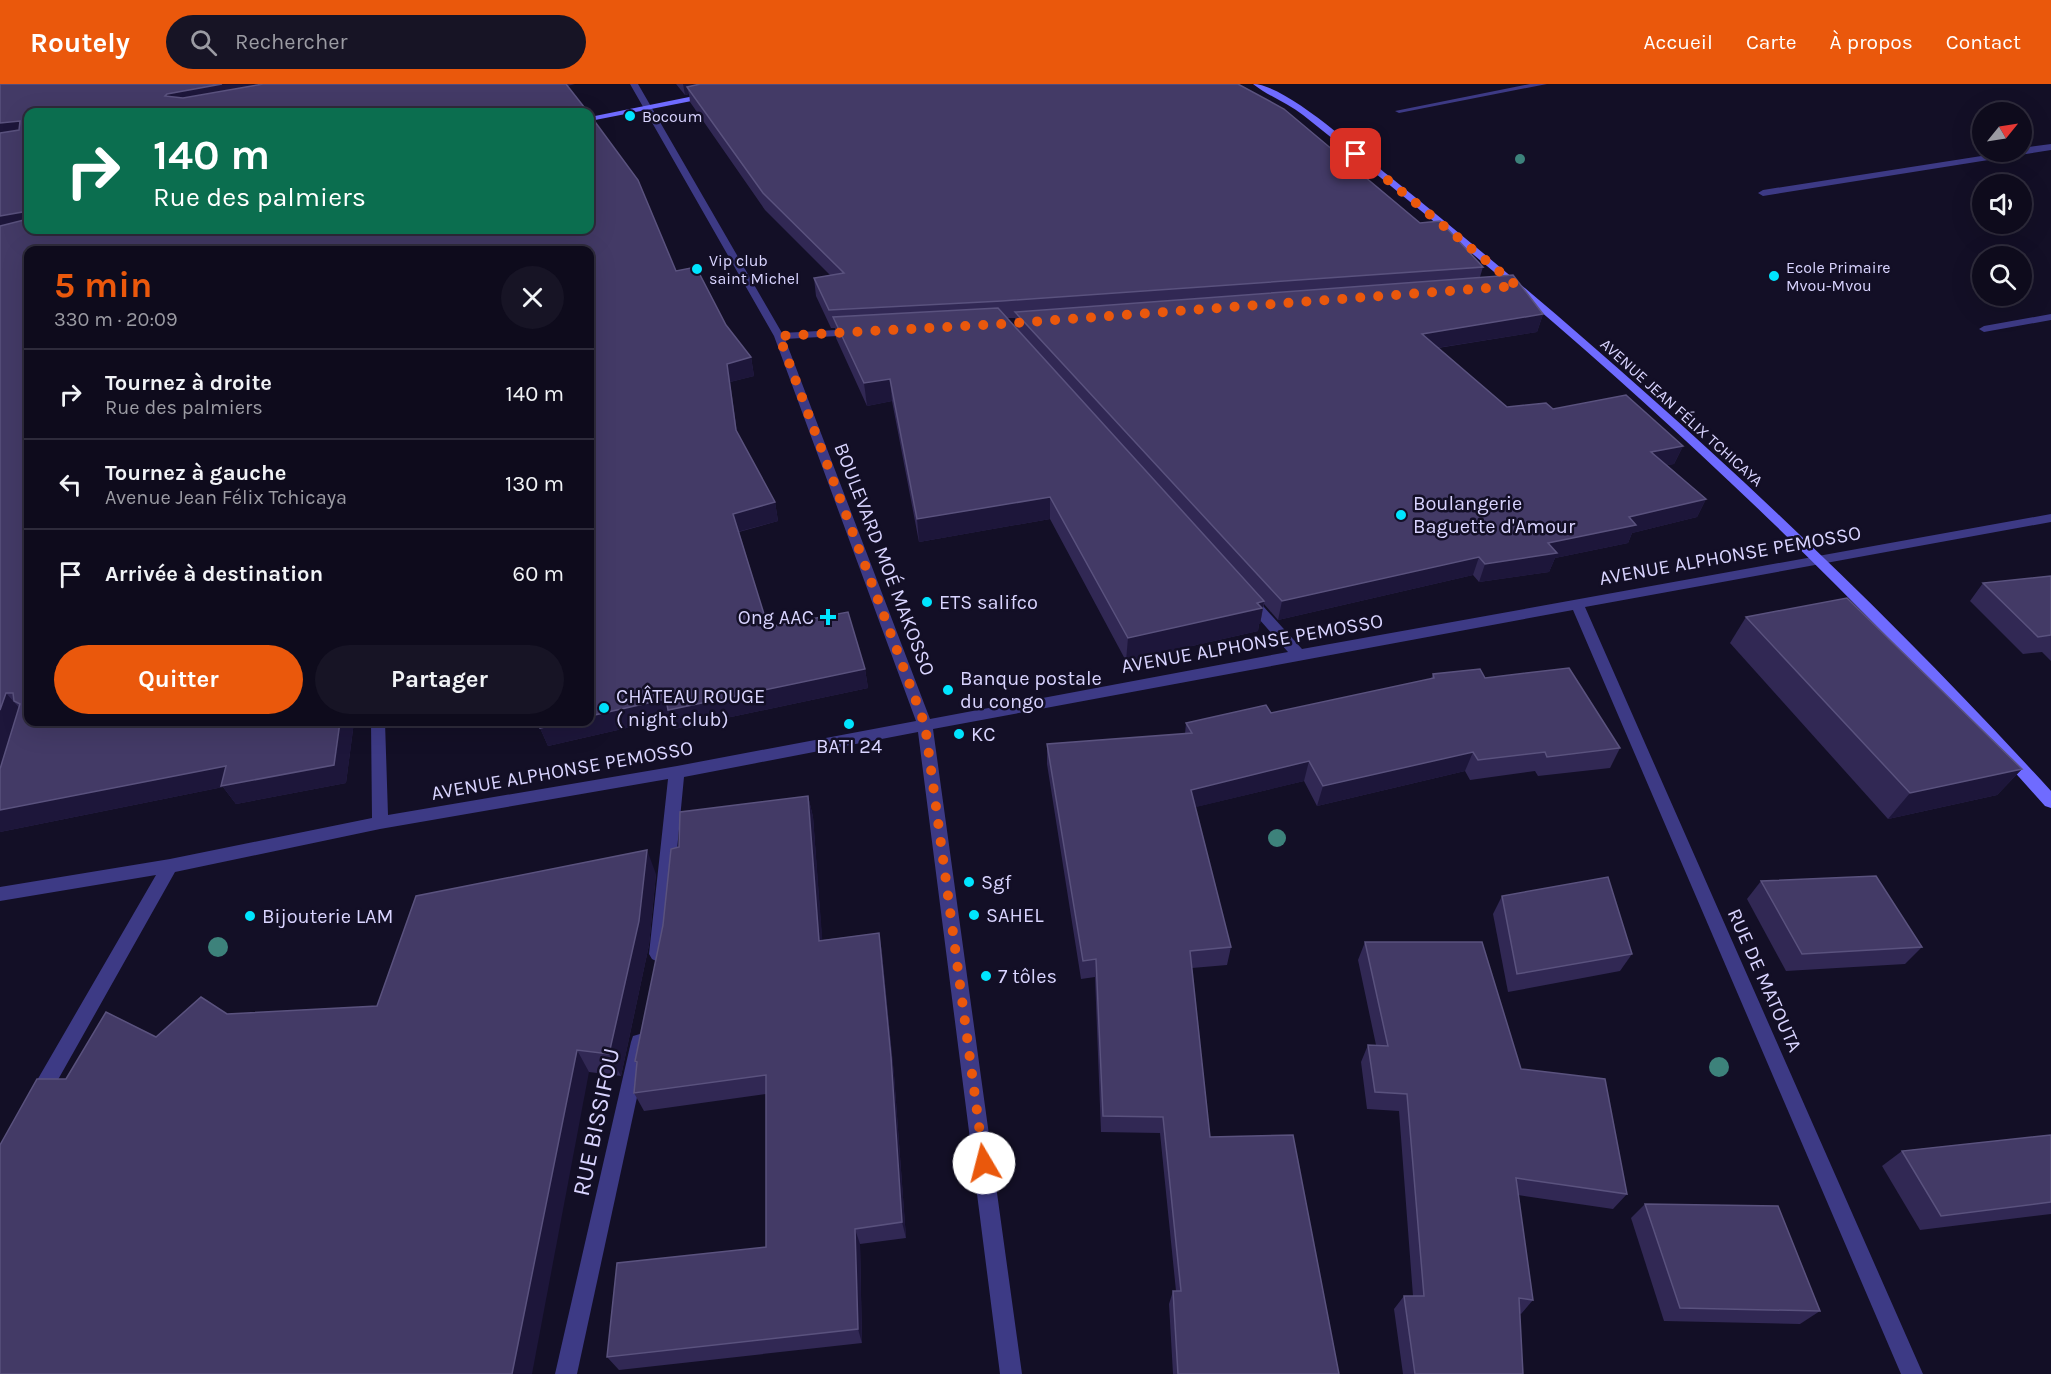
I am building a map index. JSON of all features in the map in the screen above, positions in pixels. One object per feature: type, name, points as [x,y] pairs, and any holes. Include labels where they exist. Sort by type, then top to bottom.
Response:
[{"type":"street","name":"BOULEVARD MOÉ MAKOSSO","points":[[634,84],[649,106],[709,216],[779,336],[925,725],[1011,1374]]},
{"type":"street","name":"AVENUE JEAN FÉLIX TCHICAYA","points":[[1257,84],[1303,111],[1511,286],[1820,560],[1996,741],[2051,802]]},
{"type":"street","points":[[1399,111],[1543,84]]},
{"type":"street","points":[[594,118],[717,93]]},
{"type":"street","points":[[2032,150],[2051,147]]},
{"type":"street","points":[[1762,193],[1972,159]]},
{"type":"street","points":[[1984,329],[2051,317]]},
{"type":"street","points":[[779,336],[861,332]]},
{"type":"street","name":"AVENUE ALPHONSE PEMOSSO","points":[[0,894],[170,866],[380,824],[677,772],[1299,655],[2051,518]]},
{"type":"street","points":[[1237,586],[1299,655]]},
{"type":"street","name":"RUE DE MATOUTA","points":[[1577,604],[1912,1374]]},
{"type":"street","points":[[378,726],[380,824]]},
{"type":"street","points":[[656,968],[677,772]]},
{"type":"street","points":[[29,1112],[170,866]]},
{"type":"street","name":"RUE BISSIFOU","points":[[566,1374],[644,1026]]},
{"type":"building","points":[[0,84],[222,84],[165,96],[183,98],[263,84],[566,84],[585,108],[24,108],[24,212],[0,216],[0,133],[19,130],[20,121],[0,123]]},
{"type":"building","points":[[700,84],[1238,84],[1284,109],[1420,223],[1440,221],[1483,267],[1002,301],[829,310],[814,278],[844,273],[763,193],[687,87]]},
{"type":"building","points":[[594,120],[638,180],[676,271],[696,267],[726,325],[751,357],[727,364],[736,430],[775,502],[733,514],[768,627],[848,612],[865,669],[668,710],[666,699],[594,715],[594,246],[24,246],[24,726],[339,726],[334,765],[221,786],[226,766],[0,810],[0,769],[20,704],[14,701],[13,693],[6,693],[0,710],[0,226],[24,220],[24,234],[594,234]]},
{"type":"building","points":[[1513,275],[1543,314],[1422,334],[1507,407],[1546,403],[1553,409],[1626,395],[1683,446],[1651,452],[1706,499],[1629,517],[1636,525],[1548,543],[1557,553],[1485,564],[1479,557],[1282,601],[1015,312]]},
{"type":"building","points":[[998,308],[1264,601],[1257,603],[1262,608],[1128,638],[1050,497],[917,519],[890,379],[864,383],[833,317]]},
{"type":"building","points":[[2051,576],[2051,635],[2038,637],[1983,583]]},
{"type":"building","points":[[1847,598],[2022,769],[1910,793],[1746,617]]},
{"type":"building","points":[[1569,668],[1620,748],[1547,757],[1545,752],[1478,760],[1473,752],[1323,786],[1309,761],[1191,790],[1231,947],[1190,951],[1210,1137],[1293,1135],[1339,1374],[1178,1374],[1173,1291],[1181,1291],[1163,1117],[1103,1116],[1096,959],[1083,961],[1047,744],[1192,733],[1186,723],[1266,705],[1271,713],[1434,678],[1433,674],[1480,669],[1485,678]]},
{"type":"building","points":[[808,796],[819,941],[879,933],[891,1057],[902,1222],[855,1229],[858,1329],[607,1357],[617,1263],[766,1247],[766,1075],[634,1093],[637,1062],[635,1061],[663,925],[671,849],[679,847],[680,812]]},
{"type":"building","points":[[647,850],[639,921],[609,1054],[577,1050],[512,1374],[0,1374],[0,1145],[37,1079],[66,1079],[106,1012],[156,1037],[201,997],[227,1014],[377,1006],[416,896]]},
{"type":"building","points":[[1876,876],[1922,947],[1802,954],[1761,881]]},
{"type":"building","points":[[1608,877],[1632,954],[1517,974],[1502,896]]},
{"type":"building","points":[[1365,942],[1482,942],[1521,1069],[1605,1079],[1627,1194],[1516,1178],[1533,1300],[1519,1298],[1523,1374],[1415,1374],[1404,1296],[1424,1296],[1407,1094],[1375,1092],[1368,1045],[1388,1046]]},
{"type":"building","points":[[2051,1135],[2051,1202],[1941,1216],[1902,1151]]},
{"type":"building","points":[[1645,1204],[1778,1206],[1820,1311],[1680,1308]]},
{"type":"place","name":"Bocoum","points":[[630,116]]},
{"type":"place","name":"Vip club saint Michel","points":[[697,269]]},
{"type":"place","name":"Ecole Primaire Mvou-Mvou","points":[[1774,276]]},
{"type":"place","name":"Boulangerie Baguette d'Amour","points":[[1401,515]]},
{"type":"place","name":"ETS salifco","points":[[927,602]]},
{"type":"place","name":"Ong AAC","points":[[828,617]]},
{"type":"place","name":"Banque postale du congo","points":[[948,690]]},
{"type":"place","name":"CHÂTEAU ROUGE ( night club)","points":[[604,708]]},
{"type":"place","name":"BATI 24","points":[[849,724]]},
{"type":"place","name":"KC","points":[[959,734]]},
{"type":"place","name":"Sgf","points":[[969,882]]},
{"type":"place","name":"SAHEL","points":[[974,915]]},
{"type":"place","name":"Bijouterie LAM","points":[[250,916]]},
{"type":"place","name":"7 tôles","points":[[986,976]]},
{"type":"route","points":[[984,1163],[925,725],[779,336],[1002,324],[1517,286],[1356,154]]}]
